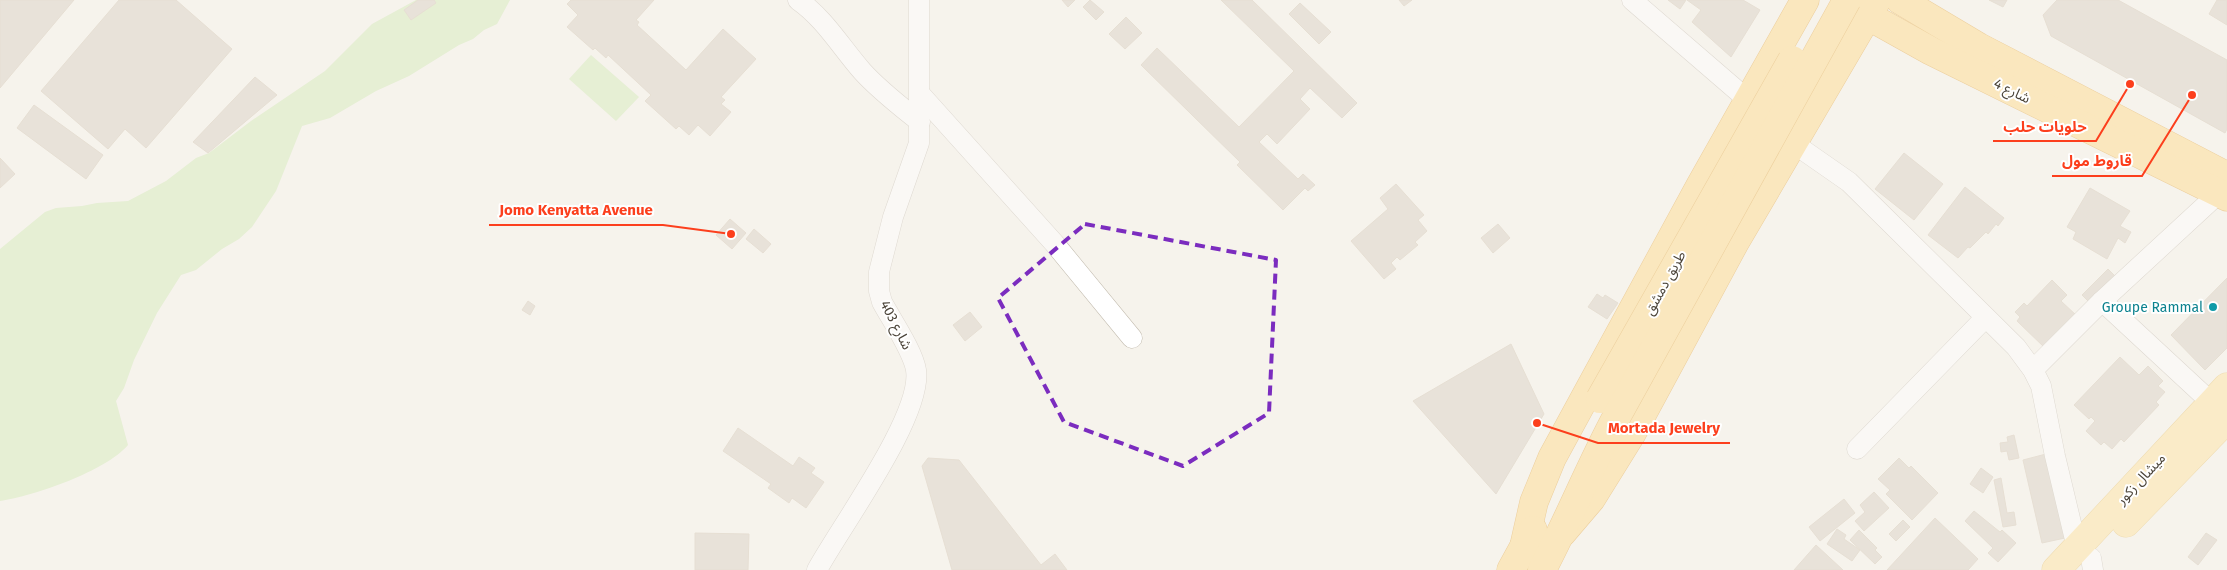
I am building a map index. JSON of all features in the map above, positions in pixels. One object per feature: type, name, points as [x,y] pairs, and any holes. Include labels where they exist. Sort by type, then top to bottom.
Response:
[{"type":"highway","name":"طريق دمشق","points":[[1542,570],[1562,533],[1600,448],[1609,408],[1825,0]]},
{"type":"highway","points":[[1840,0],[1873,8],[1931,51]]},
{"type":"highway","name":"طريق دمشق","points":[[1512,570],[1524,546],[1609,408],[1847,0]]},
{"type":"highway","points":[[1900,0],[1945,28],[2224,189]]},
{"type":"highway","points":[[1916,0],[1945,28]]},
{"type":"highway","points":[[1524,546],[1534,502],[1552,458],[1767,68],[1797,7]]},
{"type":"highway","points":[[1562,533],[1591,499],[1632,433],[1721,268],[1873,8]]},
{"type":"highway","points":[[1839,65],[1858,48],[1883,40],[1898,41],[1931,51]]},
{"type":"highway","name":"شارع 4","points":[[1931,51],[2224,189]]},
{"type":"highway","points":[[1767,68],[1792,57],[1799,56],[1812,61],[1820,71],[1822,78],[1818,101]]},
{"type":"main road","name":"ميشال زكور","points":[[2056,570],[2085,561],[2222,403]]},
{"type":"street","points":[[798,0],[813,11],[863,72],[887,96],[920,122]]},
{"type":"street","name":"شارع 403","points":[[817,570],[896,437],[911,404],[916,386],[913,359],[882,302],[879,291],[879,272],[893,217],[919,143],[919,0]]},
{"type":"street","points":[[1632,0],[1748,100]]},
{"type":"street","points":[[920,94],[1054,243],[1132,338]]},
{"type":"street","points":[[1793,143],[1849,182],[2016,347],[2033,370],[2041,386],[2085,561]]},
{"type":"street","points":[[2033,370],[2102,301],[2224,189]]},
{"type":"street","points":[[2102,301],[2222,403]]},
{"type":"street","points":[[1857,449],[1985,318]]},
{"type":"highlighted area","points":[[1085,224],[1276,260],[1269,413],[1183,466],[1064,422],[998,298]]},
{"type":"green space","points":[[416,0],[510,0],[497,24],[484,30],[473,39],[459,45],[409,76],[376,91],[330,118],[302,126],[276,191],[252,227],[239,239],[222,249],[196,270],[181,275],[157,313],[134,360],[124,388],[116,401],[128,445],[118,455],[87,473],[50,488],[0,501],[0,249],[45,212],[56,208],[128,201],[166,181],[196,158],[209,153],[251,121],[325,71],[372,24]]},
{"type":"green space","points":[[591,55],[639,97],[616,121],[569,79]]},
{"type":"building","points":[[0,0],[74,0],[0,88]]},
{"type":"building","points":[[119,0],[176,0],[232,49],[146,148],[125,129],[108,149],[41,91]]},
{"type":"building","points":[[418,0],[434,0],[436,3],[411,20],[404,10]]},
{"type":"building","points":[[571,0],[654,0],[636,20],[639,22],[637,25],[686,70],[723,29],[756,59],[721,97],[725,100],[721,104],[731,112],[710,136],[698,125],[689,135],[679,126],[676,129],[645,101],[651,95],[608,55],[606,58],[595,48],[593,50],[567,27],[578,15],[567,4]]},
{"type":"building","points":[[1062,0],[1075,0],[1068,7]]},
{"type":"building","points":[[1090,0],[1104,12],[1096,20],[1083,7]]},
{"type":"building","points":[[1221,0],[1252,0],[1357,103],[1342,118],[1310,88],[1300,99],[1310,109],[1277,144],[1267,134],[1259,142],[1298,179],[1303,174],[1315,185],[1308,191],[1305,188],[1283,210],[1237,165],[1240,162],[1141,65],[1157,48],[1239,127],[1294,71]]},
{"type":"building","points":[[1399,0],[1412,0],[1404,6]]},
{"type":"building","points":[[1668,0],[1686,0],[1680,9]]},
{"type":"building","points":[[1687,0],[1743,0],[1760,10],[1731,57],[1692,22],[1701,10]]},
{"type":"building","points":[[1989,0],[2007,0],[2003,7]]},
{"type":"building","points":[[2057,0],[2118,0],[2227,60],[2227,129],[2225,133],[2051,36],[2043,15]]},
{"type":"building","points":[[2217,0],[2227,0],[2227,25],[2209,14]]},
{"type":"building","points":[[1300,3],[1331,32],[1319,44],[1289,14]]},
{"type":"building","points":[[1126,17],[1142,33],[1125,49],[1109,34]]},
{"type":"building","points":[[255,77],[277,95],[208,153],[193,142]]},
{"type":"building","points":[[34,105],[103,155],[86,179],[17,128]]},
{"type":"building","points":[[1904,153],[1943,184],[1914,220],[1875,189]]},
{"type":"building","points":[[0,158],[15,174],[0,188]]},
{"type":"building","points":[[1396,184],[1424,215],[1418,220],[1427,231],[1415,242],[1418,245],[1400,260],[1397,257],[1391,263],[1396,269],[1384,279],[1351,241],[1388,209],[1380,198]]},
{"type":"building","points":[[1965,187],[2004,218],[1998,226],[1996,224],[1988,234],[1986,232],[1958,258],[1928,235]]},
{"type":"building","points":[[2090,188],[2130,211],[2120,226],[2131,232],[2125,243],[2118,238],[2107,259],[2073,239],[2076,232],[2067,227]]},
{"type":"building","points":[[730,219],[746,233],[732,249],[716,235]]},
{"type":"building","points":[[1498,224],[1510,238],[1493,253],[1481,238]]},
{"type":"building","points":[[754,229],[771,244],[763,253],[746,239]]},
{"type":"building","points":[[2108,269],[2117,278],[2091,304],[2082,295]]},
{"type":"building","name":"Groupe Rammal","points":[[2227,278],[2227,348],[2205,370],[2171,335]]},
{"type":"building","points":[[2052,280],[2067,295],[2061,301],[2077,316],[2046,349],[2017,321],[2020,317],[2015,312],[2024,303],[2027,306]]},
{"type":"building","points":[[1597,294],[1603,298],[1605,295],[1618,303],[1607,319],[1588,307]]},
{"type":"building","points":[[528,301],[535,306],[530,315],[522,310]]},
{"type":"building","points":[[970,312],[982,327],[965,341],[953,325]]},
{"type":"building","points":[[1511,344],[1544,414],[1496,494],[1413,401]]},
{"type":"building","points":[[2120,357],[2139,375],[2148,366],[2163,381],[2158,386],[2165,392],[2156,402],[2159,405],[2124,442],[2121,439],[2112,449],[2104,442],[2101,445],[2086,431],[2095,421],[2091,417],[2089,419],[2074,405]]},
{"type":"building","points":[[738,428],[793,466],[799,457],[815,468],[811,473],[824,482],[806,508],[792,498],[789,503],[768,488],[771,484],[723,451]]},
{"type":"building","points":[[2014,435],[2019,458],[2009,460],[2007,451],[2001,452],[2000,443],[2008,442],[2007,437]]},
{"type":"building","points":[[2046,454],[2065,538],[2042,543],[2023,460]]},
{"type":"building","points":[[928,458],[959,460],[1041,565],[1055,554],[1067,570],[952,570],[922,466]]},
{"type":"building","points":[[1899,458],[1909,468],[1911,466],[1938,493],[1912,520],[1886,494],[1890,490],[1878,479]]},
{"type":"building","points":[[1981,468],[1993,477],[1983,493],[1970,484]]},
{"type":"building","points":[[2001,478],[2007,513],[2014,512],[2016,525],[2003,527],[1994,480]]},
{"type":"building","points":[[1874,492],[1889,508],[1864,531],[1855,521],[1865,512],[1860,505]]},
{"type":"building","points":[[1844,499],[1855,513],[1820,541],[1809,527]]},
{"type":"building","points":[[1974,511],[2000,532],[2002,530],[2016,543],[1998,562],[1988,553],[1993,548],[1965,521]]},
{"type":"building","points":[[1935,518],[1978,559],[1968,570],[1887,570]]},
{"type":"building","points":[[1903,520],[1910,527],[1896,541],[1889,534]]},
{"type":"building","points":[[1837,529],[1846,535],[1844,539],[1860,550],[1852,561],[1827,544]]},
{"type":"building","points":[[1859,530],[1877,548],[1875,550],[1882,557],[1875,564],[1850,540]]},
{"type":"building","points":[[695,533],[749,534],[748,570],[695,570]]},
{"type":"building","points":[[2206,533],[2217,540],[2198,565],[2188,557]]},
{"type":"building","points":[[1816,545],[1843,570],[1794,570]]},
{"type":"place","name":"حلويات حلب","points":[[2130,84]]},
{"type":"place","name":"قاروط مول","points":[[2192,95]]},
{"type":"place","name":"Jomo Kenyatta Avenue","points":[[731,234]]},
{"type":"place","name":"Groupe Rammal","points":[[2213,307]]},
{"type":"place","name":"Mortada Jewelry","points":[[1537,423]]}]
